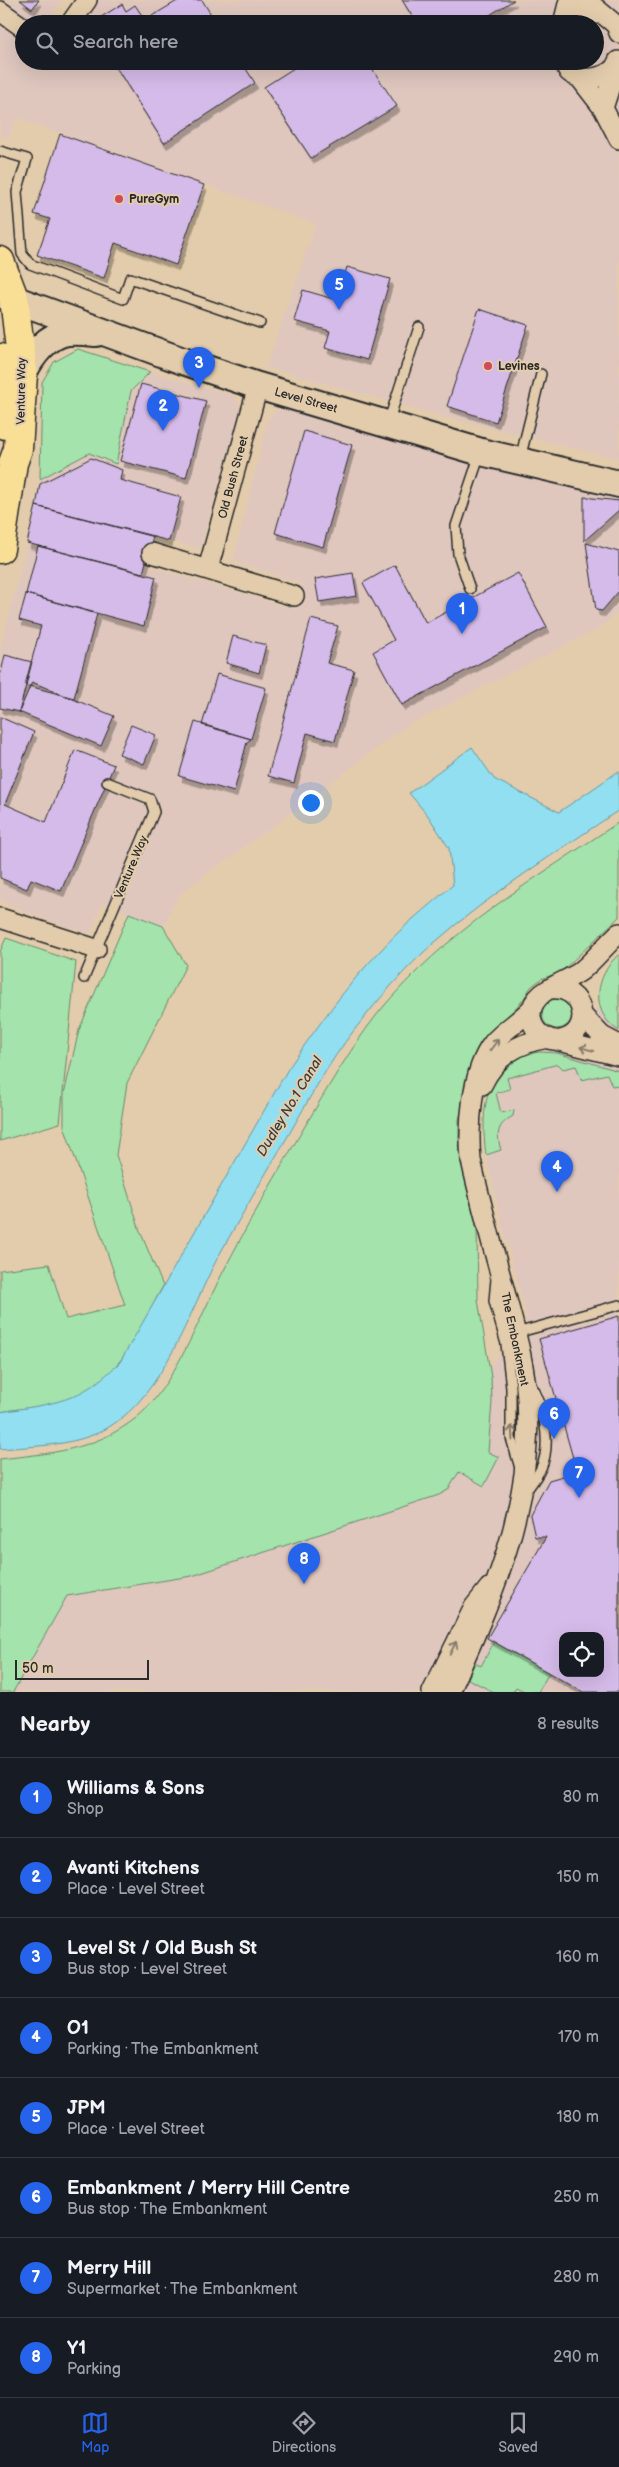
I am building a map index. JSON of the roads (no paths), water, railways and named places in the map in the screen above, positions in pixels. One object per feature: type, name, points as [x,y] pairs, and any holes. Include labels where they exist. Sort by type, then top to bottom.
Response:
[{"type":"main road","name":"Venture Way","points":[[0,261],[24,374],[9,425]]},
{"type":"main road","name":"Venture Way","points":[[0,358],[13,463],[0,549]]},
{"type":"street","points":[[79,15],[87,0]]},
{"type":"street","points":[[566,15],[568,0]]},
{"type":"street","points":[[586,0],[600,14]]},
{"type":"street","points":[[0,11],[6,13],[15,20]]},
{"type":"street","points":[[577,15],[600,14]]},
{"type":"street","points":[[604,17],[618,26]]},
{"type":"street","points":[[568,70],[579,77],[591,79],[604,75],[618,61]]},
{"type":"street","points":[[603,108],[618,61]]},
{"type":"street","points":[[579,77],[603,108],[619,139]]},
{"type":"street","name":"Level Street","points":[[7,296],[258,386],[481,452],[619,484]]},
{"type":"street","points":[[24,374],[28,362],[49,341],[67,332],[107,333]]},
{"type":"street","name":"Old Bush Street","points":[[208,568],[258,386]]},
{"type":"street","points":[[152,553],[208,568],[294,596]]},
{"type":"street","points":[[0,908],[42,932]]},
{"type":"street","points":[[0,918],[96,949]]},
{"type":"street","name":"The Embankment","points":[[450,1692],[490,1602],[514,1530],[524,1480],[528,1432],[527,1398],[516,1332],[471,1160],[469,1132],[472,1107],[482,1063],[494,1043],[531,1009],[541,994],[582,970],[619,933]]},
{"type":"street","name":"The Embankment","points":[[472,1107],[483,1082],[512,1048],[528,1041],[568,1038],[577,1031],[590,969],[600,952]]},
{"type":"street","points":[[549,990],[569,992],[576,998],[582,1011],[602,1036],[619,1045]]},
{"type":"street","points":[[531,1009],[531,1018],[536,1031],[552,1039],[619,1056]]},
{"type":"street","name":"The Embankment","points":[[432,1692],[474,1607],[484,1596],[499,1572]]},
{"type":"lane","points":[[0,151],[27,160]]},
{"type":"lane","points":[[0,157],[27,160]]},
{"type":"lane","points":[[27,160],[17,192],[22,254],[30,264],[123,299],[130,278],[260,323]]},
{"type":"lane","points":[[388,424],[419,326]]},
{"type":"lane","points":[[520,462],[541,374]]},
{"type":"lane","points":[[470,589],[458,554],[456,526],[481,452]]},
{"type":"lane","name":"Venture Way","points":[[84,978],[154,812],[150,799],[107,782]]},
{"type":"lane","points":[[497,1264],[494,1301],[506,1344],[511,1388],[511,1438],[524,1480]]},
{"type":"lane","points":[[516,1332],[619,1305]]},
{"type":"lane","points":[[520,1500],[542,1467],[545,1417],[540,1397],[523,1372]]},
{"type":"water","name":"Dudley No.1 Canal","points":[[472,747],[494,779],[559,812],[619,771],[619,810],[478,907],[412,963],[364,1018],[328,1068],[244,1211],[218,1257],[160,1373],[145,1394],[128,1412],[109,1427],[84,1438],[42,1446],[0,1449],[0,1412],[66,1399],[92,1386],[120,1362],[299,1053],[332,1007],[389,941],[453,885],[449,848],[429,817],[409,793]]},
{"type":"place","name":"PureGym","points":[[119,199]]},
{"type":"place","name":"JPM","points":[[339,310]]},
{"type":"place","name":"Levines","points":[[488,366]]},
{"type":"place","name":"Level St / Old Bush St","points":[[199,388]]},
{"type":"place","name":"Avanti Kitchens","points":[[163,431]]},
{"type":"place","name":"Williams & Sons","points":[[462,634]]},
{"type":"place","name":"O1","points":[[557,1192]]},
{"type":"place","name":"Embankment / Merry Hill Centre","points":[[554,1439]]},
{"type":"place","name":"Merry Hill","points":[[579,1498]]},
{"type":"place","name":"Y1","points":[[304,1584]]}]
